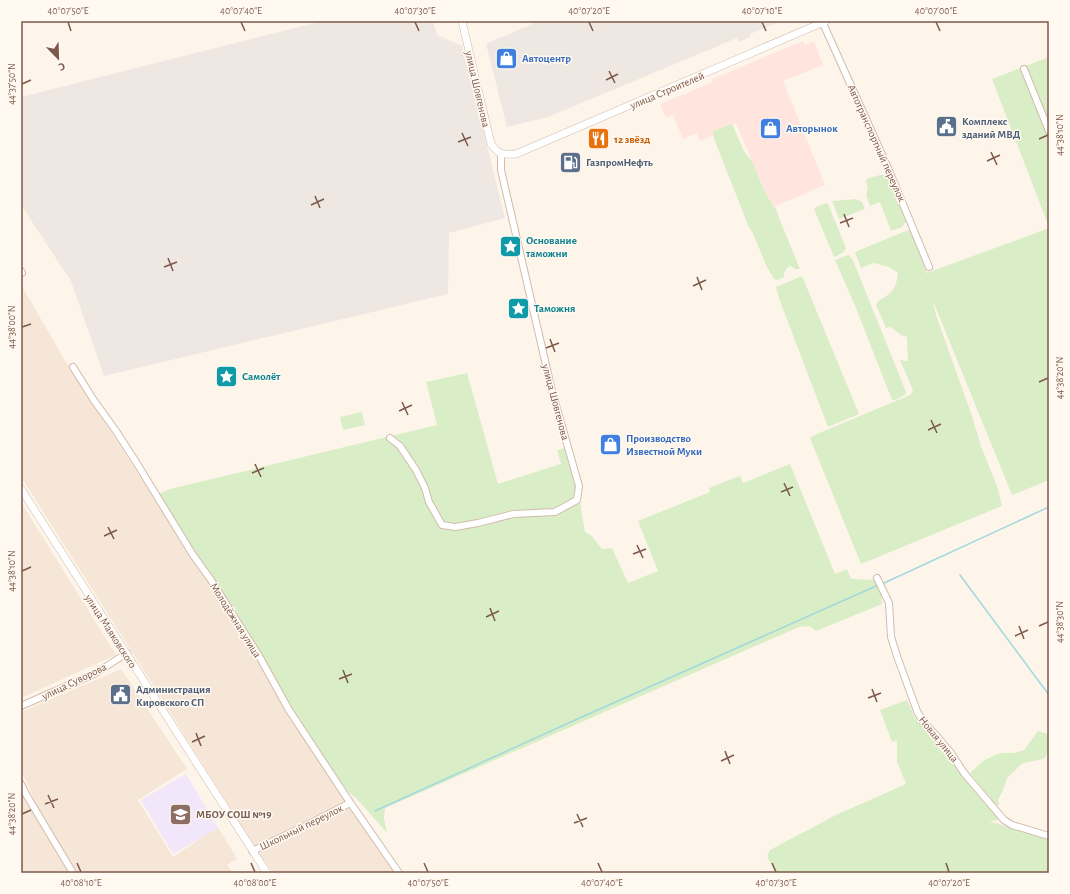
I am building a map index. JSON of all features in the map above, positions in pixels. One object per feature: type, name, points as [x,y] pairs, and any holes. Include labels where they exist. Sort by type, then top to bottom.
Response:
[{"type":"street","name":"улица Шовгенова","points":[[390,438],[400,446],[416,470],[442,525],[455,527],[513,514],[555,512],[577,500],[579,486],[552,391],[501,170],[504,154],[496,151],[491,144],[462,21]]},
{"type":"street","name":"улица Строителей","points":[[504,154],[516,154],[824,22]]},
{"type":"street","name":"Автотранспортный переулок","points":[[824,22],[929,266]]},
{"type":"street","points":[[1024,69],[1049,131]]},
{"type":"street","name":"Молодёжная улица","points":[[73,367],[93,399],[116,430],[193,555],[211,580],[251,643],[289,710],[350,803],[399,873]]},
{"type":"street","name":"улица Маяковского","points":[[21,489],[267,873]]},
{"type":"street","name":"Новая улица","points":[[877,578],[889,604],[892,637],[898,659],[917,711],[923,722],[951,753],[964,773],[1004,820],[1012,825],[1049,836]]},
{"type":"street","name":"улица Суворова","points":[[21,706],[96,673],[127,653]]},
{"type":"street","points":[[21,784],[73,873]]},
{"type":"street","name":"Школьный переулок","points":[[252,851],[350,803]]},
{"type":"shaded area","points":[[323,21],[433,21],[437,35],[462,46],[505,218],[449,233],[448,294],[104,376],[71,281],[21,205],[21,97]]},
{"type":"shaded area","points":[[539,21],[781,21],[750,34],[751,37],[739,42],[737,38],[548,117],[507,127],[486,44]]},
{"type":"shaded area","name":"Авторынок","points":[[803,41],[804,45],[814,41],[823,65],[783,81],[825,185],[774,207],[764,190],[736,123],[713,131],[714,135],[700,141],[697,133],[683,139],[673,115],[666,118],[660,104],[713,82],[712,79]]},
{"type":"shaded area","points":[[21,285],[66,362],[396,873],[273,873],[252,843],[21,477]]},
{"type":"shaded area","points":[[21,502],[116,655],[21,698]]},
{"type":"shaded area","points":[[121,669],[187,769],[138,800],[173,857],[218,827],[237,859],[227,865],[233,873],[75,873],[37,807],[21,770],[21,712]]},
{"type":"shaded area","name":"МБОУ СОШ №19","points":[[186,774],[218,828],[173,854],[141,800]]},
{"type":"shaded area","points":[[21,789],[46,834],[69,873],[21,873]]},
{"type":"green space","points":[[1049,57],[1049,227],[992,79]]},
{"type":"green space","points":[[732,124],[744,151],[753,163],[764,190],[776,209],[800,269],[795,269],[791,266],[787,268],[784,277],[778,280],[774,279],[767,267],[748,225],[713,136],[713,131]]},
{"type":"green space","points":[[880,175],[886,175],[907,220],[902,227],[891,231],[880,202],[870,206],[866,195],[868,189],[866,180]]},
{"type":"green space","points":[[856,199],[862,202],[865,209],[839,219],[832,201]]},
{"type":"green space","points":[[827,203],[846,248],[844,252],[834,257],[814,209]]},
{"type":"green space","points":[[1049,228],[1049,480],[1012,495],[933,301],[936,315],[972,416],[981,446],[998,489],[1002,506],[861,564],[810,438],[910,395],[913,390],[900,360],[908,361],[907,337],[901,335],[891,327],[886,328],[876,305],[893,290],[898,273],[889,267],[874,263],[861,268],[855,253],[911,229],[927,273]]},
{"type":"green space","points":[[848,255],[852,258],[906,392],[905,395],[895,400],[892,400],[856,308],[835,260]]},
{"type":"green space","points":[[802,276],[859,414],[828,427],[776,287]]},
{"type":"green space","points":[[467,373],[498,484],[561,464],[557,450],[565,448],[570,469],[578,490],[585,532],[592,536],[602,549],[612,548],[628,583],[658,571],[638,521],[710,492],[709,488],[740,476],[743,483],[790,464],[835,574],[847,569],[851,579],[876,580],[881,592],[882,604],[816,631],[810,626],[799,627],[385,808],[384,818],[387,833],[356,798],[347,791],[288,702],[236,611],[196,554],[159,494],[170,489],[437,425],[426,382]]},
{"type":"green space","points":[[362,412],[365,425],[343,430],[340,417]]},
{"type":"green space","points":[[907,700],[915,718],[1000,819],[989,822],[1049,839],[1049,873],[775,873],[767,856],[770,850],[836,815],[906,784],[897,761],[897,740],[892,742],[880,710]]},
{"type":"green space","points":[[1038,731],[1048,734],[1049,752],[1044,759],[1023,763],[1007,778],[998,800],[999,805],[996,805],[970,773],[983,761],[1000,753],[1014,753],[1024,750]]},
{"type":"waterway","points":[[884,583],[1049,507]]},
{"type":"waterway","points":[[960,575],[1049,695]]},
{"type":"waterway","points":[[375,811],[876,586]]},
{"type":"place","name":"Автоцентр","points":[[506,58]]},
{"type":"place","name":"Комплекс зданий МВД","points":[[947,127]]},
{"type":"place","name":"Авторынок","points":[[770,128]]},
{"type":"place","name":"12 звёзд","points":[[598,139]]},
{"type":"place","name":"ГазпромНефть","points":[[570,162]]},
{"type":"place","name":"Основание таможни","points":[[511,246]]},
{"type":"place","name":"Таможня","points":[[518,308]]},
{"type":"place","name":"Самолёт","points":[[227,376]]},
{"type":"place","name":"Производство Известной Муки","points":[[610,444]]},
{"type":"place","name":"Администрация Кировского СП","points":[[121,695]]},
{"type":"place","name":"МБОУ СОШ №19","points":[[180,814]]}]
